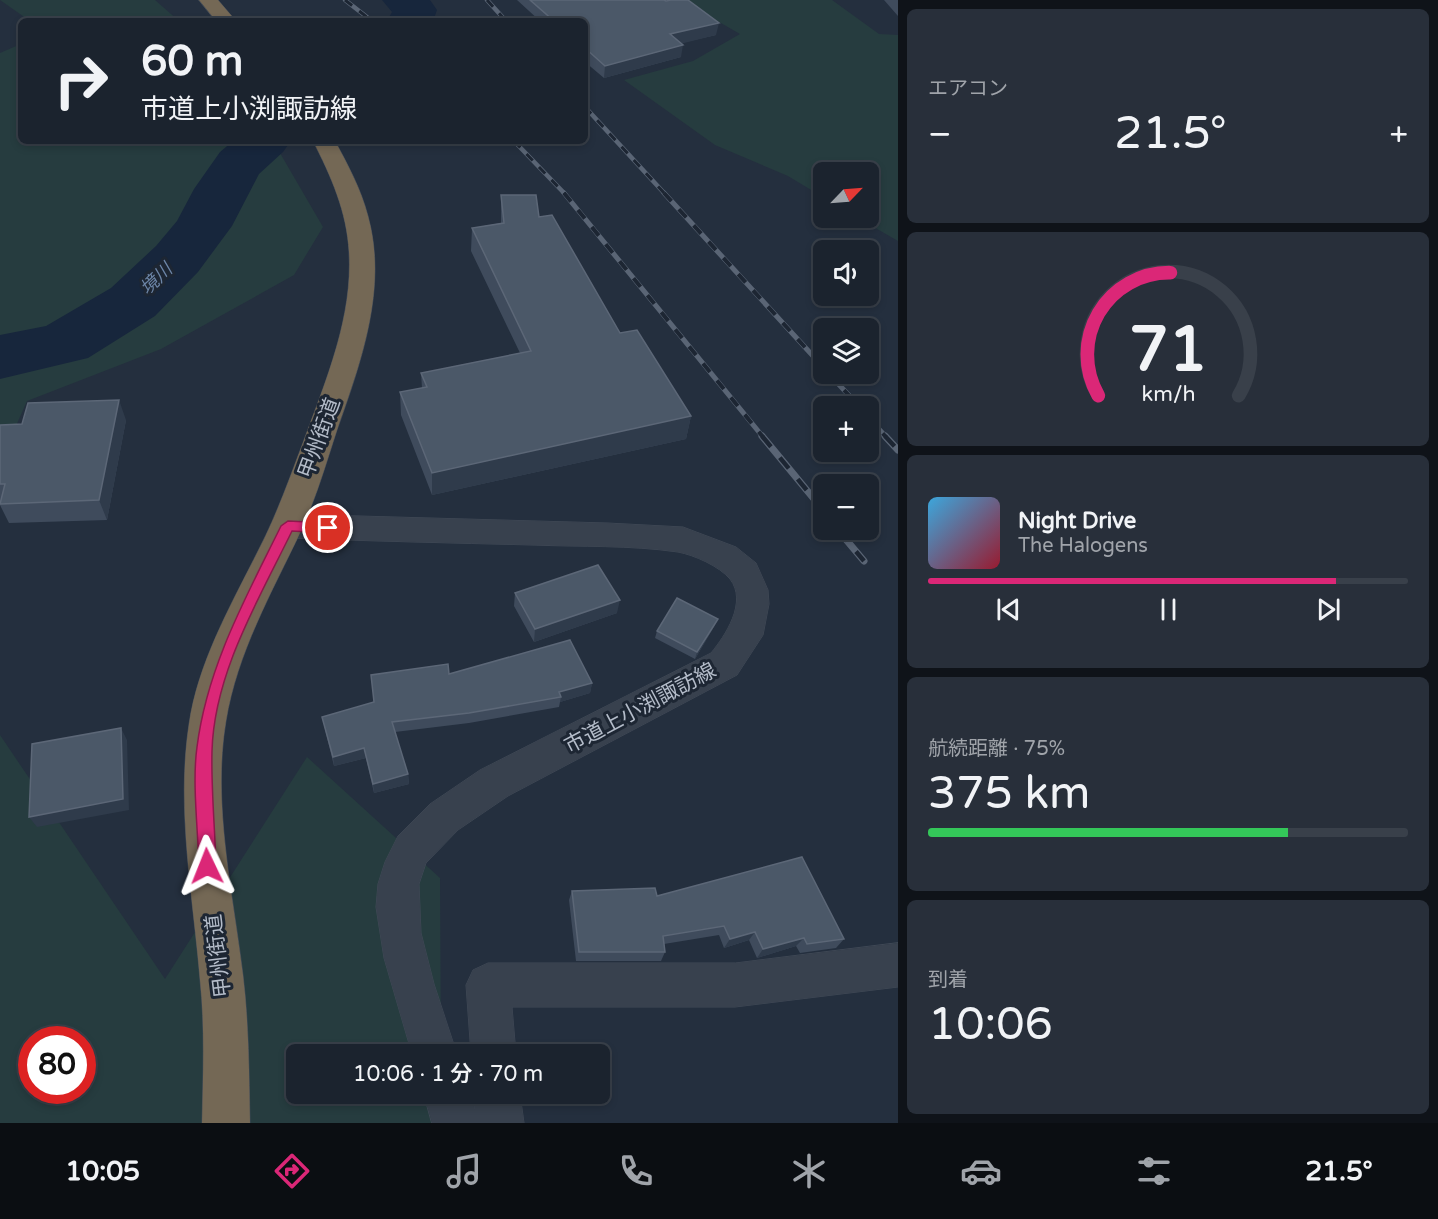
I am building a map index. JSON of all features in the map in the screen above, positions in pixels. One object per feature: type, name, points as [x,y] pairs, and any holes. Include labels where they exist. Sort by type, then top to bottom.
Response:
[{"type":"highway","points":[[208,0],[223,18]]},
{"type":"highway","name":"甲州街道","points":[[226,1123],[225,1011],[207,866],[204,749],[215,687],[240,624],[288,526],[333,403],[353,337],[363,289],[356,212],[344,174],[326,144]]},
{"type":"street","name":"市道上小渕諏訪線","points":[[288,526],[607,535],[683,540],[724,556],[744,572],[751,590],[753,603],[746,635],[724,664],[494,783],[462,803],[427,834],[406,862],[400,882],[397,912],[404,952],[432,1044]]},
{"type":"street","points":[[493,1044],[489,985],[735,985],[898,965]]},
{"type":"street","points":[[450,1104],[456,1123]]},
{"type":"street","points":[[498,1104],[500,1123]]},
{"type":"green space","points":[[0,0],[155,0],[176,18],[26,18]]},
{"type":"green space","points":[[681,0],[832,0],[879,34],[898,35],[898,241],[875,228],[879,228],[879,162],[813,162],[813,191],[788,176],[715,145],[624,80],[693,61],[740,34]]},
{"type":"green space","points":[[18,45],[18,144],[275,144],[323,227],[294,275],[161,349],[27,401],[0,462],[0,53]]},
{"type":"green space","points":[[0,735],[165,979],[307,757],[440,878],[441,1044],[286,1044],[286,1104],[439,1104],[437,1123],[0,1123]]},
{"type":"building","points":[[530,0],[688,0],[719,23],[670,34],[683,45],[605,66],[588,51],[588,18],[551,18]]},
{"type":"building","points":[[501,195],[536,195],[539,217],[552,215],[620,333],[637,330],[691,416],[432,473],[400,392],[427,387],[421,373],[531,351],[472,228],[504,223]]},
{"type":"building","points":[[119,400],[99,500],[0,504],[5,484],[0,484],[0,425],[22,424],[28,403]]},
{"type":"building","points":[[598,565],[620,600],[535,629],[515,593]]},
{"type":"building","points":[[677,598],[718,619],[697,652],[657,631]]},
{"type":"building","points":[[570,640],[592,683],[559,692],[561,697],[469,713],[392,722],[408,774],[373,784],[364,748],[333,757],[322,717],[374,702],[371,675],[448,664],[449,674]]},
{"type":"building","points":[[121,728],[123,799],[29,817],[32,744]]},
{"type":"building","points":[[802,857],[844,939],[807,944],[804,938],[763,949],[755,932],[730,939],[724,926],[663,936],[665,952],[579,952],[572,891],[655,888],[657,896]]},
{"type":"waterway","name":"境川","points":[[404,0],[415,10],[411,18]]},
{"type":"waterway","name":"境川","points":[[0,357],[65,343],[133,302],[177,259],[203,226],[221,189],[239,163],[261,144]]},
{"type":"railway","points":[[345,0],[368,18]]},
{"type":"railway","points":[[487,0],[503,18]]},
{"type":"railway","points":[[588,110],[665,194]]},
{"type":"railway","points":[[517,144],[565,194]]},
{"type":"railway","points":[[564,193],[763,437]]},
{"type":"railway","points":[[664,193],[813,356]]},
{"type":"railway","points":[[838,384],[850,396]]},
{"type":"railway","points":[[879,429],[886,437]]},
{"type":"railway","points":[[762,436],[813,498]]},
{"type":"railway","points":[[885,436],[898,450]]},
{"type":"railway","points":[[846,540],[864,561]]},
{"type":"route","points":[[207,866],[204,749],[215,687],[240,624],[288,526],[328,528]]}]
